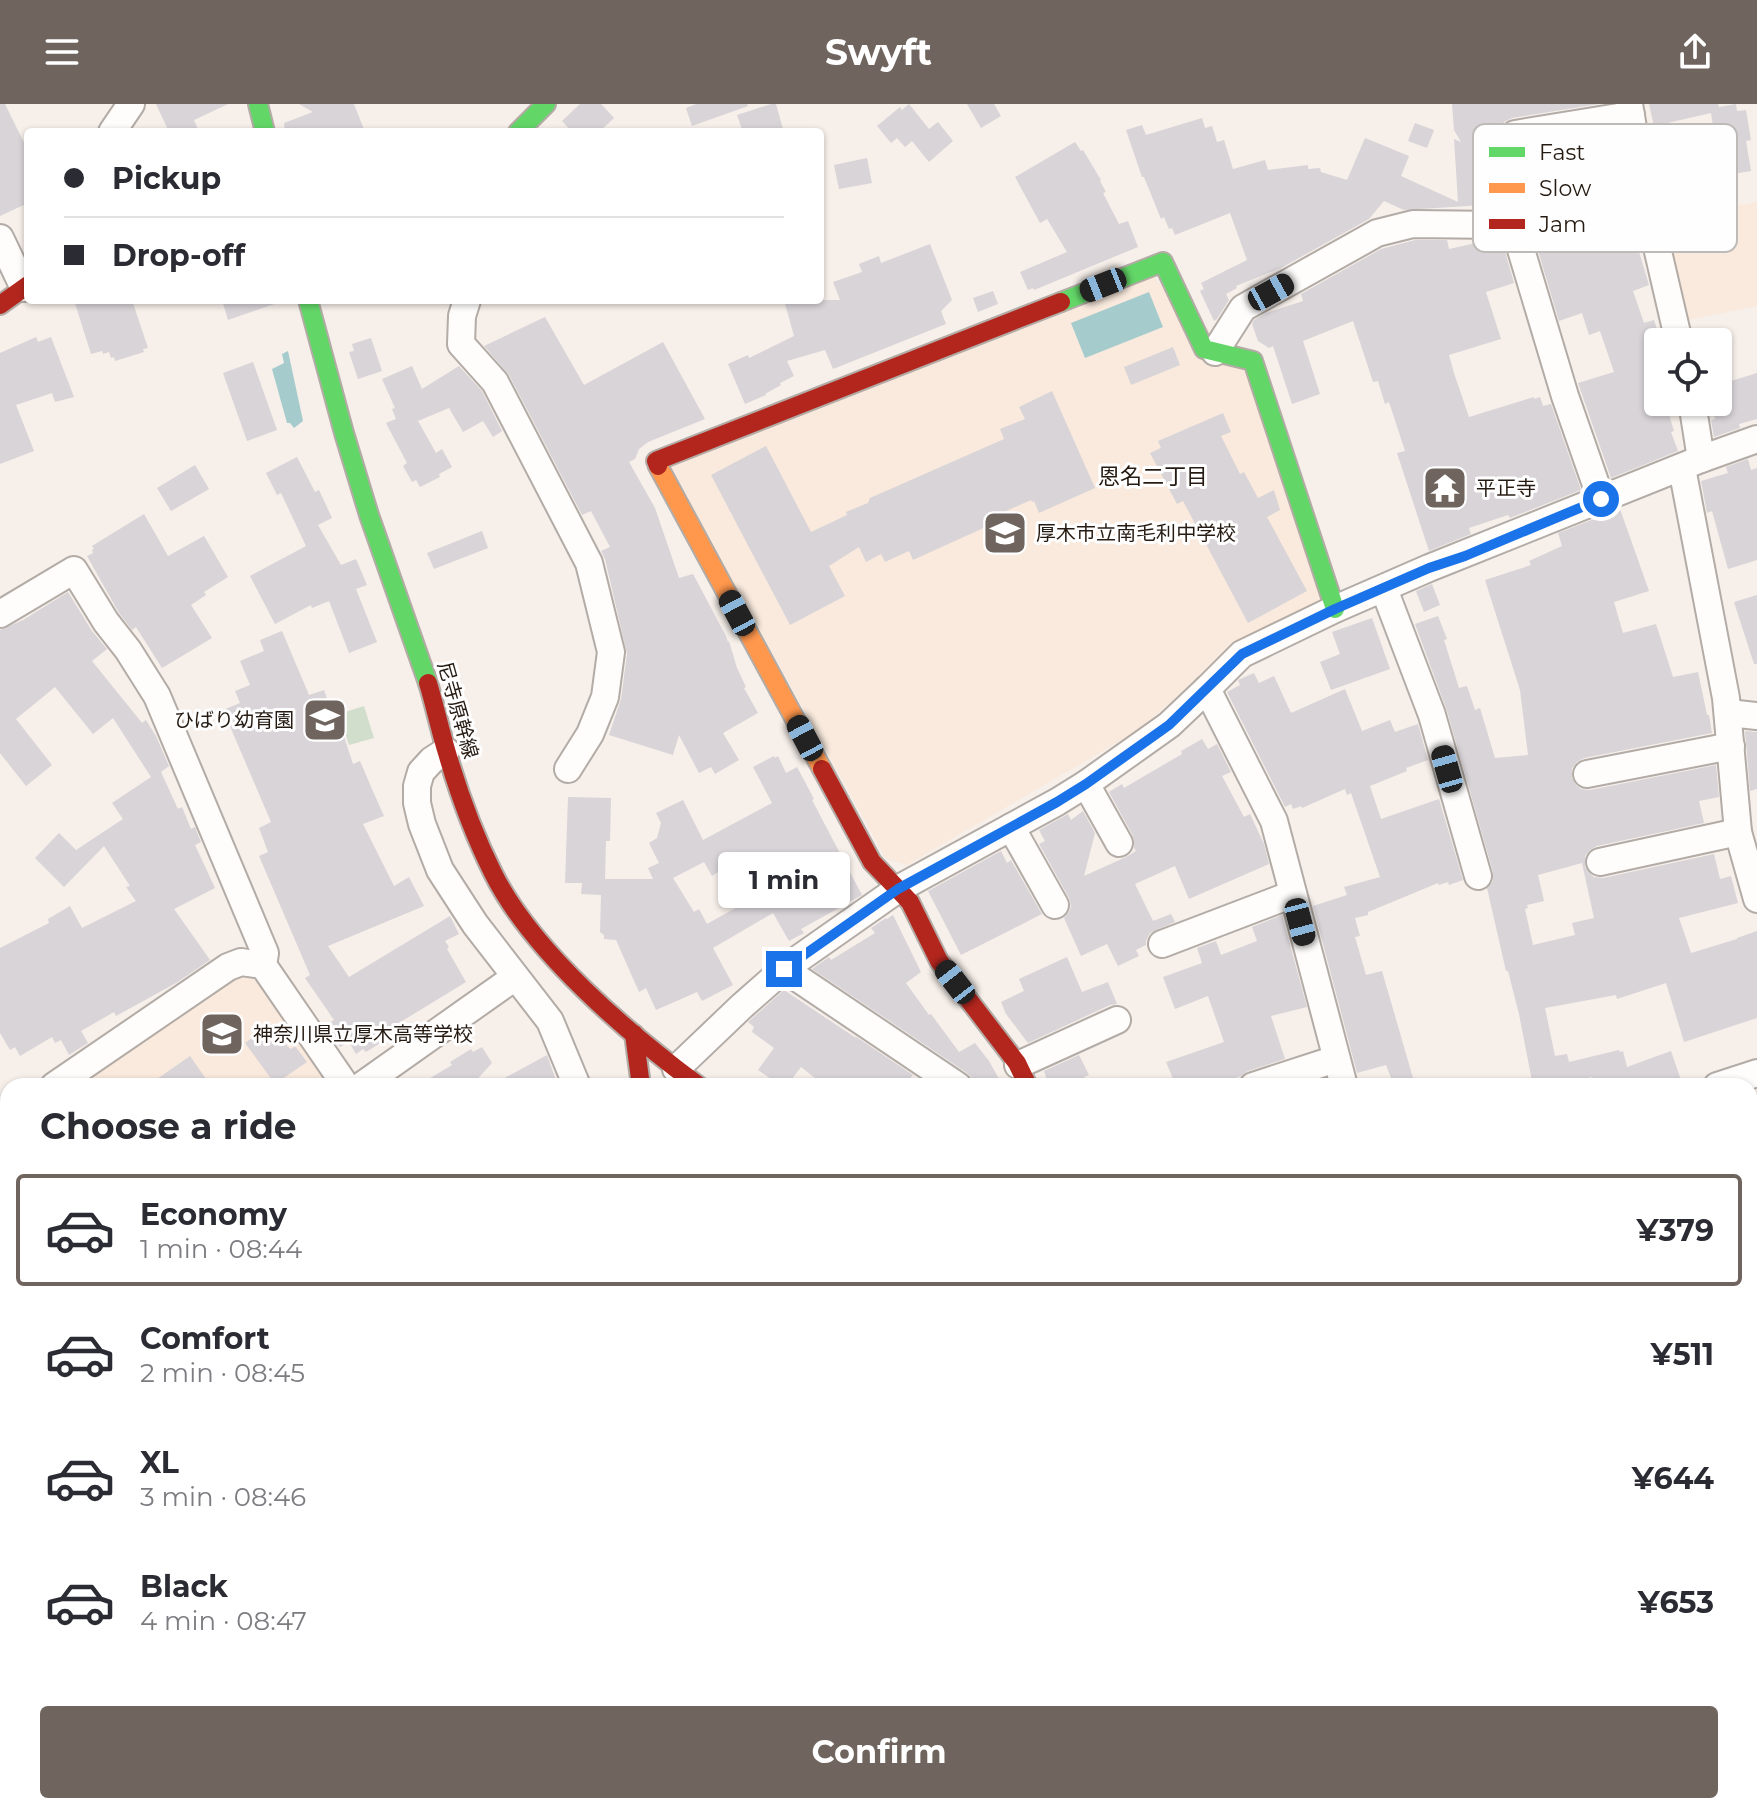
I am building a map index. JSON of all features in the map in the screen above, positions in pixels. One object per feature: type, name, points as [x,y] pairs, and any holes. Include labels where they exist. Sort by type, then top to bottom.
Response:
[{"type":"street","points":[[115,128],[131,104]]},
{"type":"street","points":[[258,104],[264,128]]},
{"type":"street","points":[[522,128],[546,104]]},
{"type":"street","points":[[1561,124],[1630,109]]},
{"type":"street","points":[[1215,352],[1243,308],[1377,233],[1413,224],[1473,225]]},
{"type":"street","points":[[0,238],[24,282]]},
{"type":"street","points":[[1522,252],[1601,499]]},
{"type":"street","points":[[1658,252],[1676,328]]},
{"type":"street","points":[[1117,1020],[1023,1075],[939,961],[910,902],[872,862],[656,461],[1163,262],[1204,349],[1253,361],[1335,609]]},
{"type":"street","points":[[0,305],[24,287]]},
{"type":"street","name":"尼寺原幹線","points":[[309,304],[365,502],[429,685],[467,814],[493,874],[518,916],[572,977],[688,1078]]},
{"type":"street","points":[[466,304],[461,344],[495,382],[589,563],[611,652],[605,697],[590,734],[568,769]]},
{"type":"street","points":[[1692,416],[1691,464],[1728,713],[1738,832],[1757,899]]},
{"type":"street","points":[[676,1069],[784,969],[898,889],[1086,784],[1169,725],[1242,654],[1429,568],[1757,439]]},
{"type":"street","points":[[0,614],[74,570],[157,696],[265,953],[263,965],[341,1078]]},
{"type":"street","points":[[1384,589],[1432,715],[1478,876]]},
{"type":"street","points":[[1207,689],[1274,821],[1342,1078]]},
{"type":"street","points":[[1728,713],[1757,716]]},
{"type":"street","points":[[1587,774],[1731,746]]},
{"type":"street","points":[[446,751],[421,772],[417,803],[422,824],[440,870],[475,924],[550,1021],[574,1078]]},
{"type":"street","points":[[1086,784],[1119,843]]},
{"type":"street","points":[[1011,827],[1055,905]]},
{"type":"street","points":[[1600,862],[1738,832]]},
{"type":"street","points":[[1162,944],[1189,924],[1293,894]]},
{"type":"street","points":[[66,1078],[228,967],[241,962],[263,965]]},
{"type":"street","points":[[784,969],[946,1078]]},
{"type":"street","points":[[372,1078],[515,977]]},
{"type":"street","points":[[634,1034],[640,1078]]},
{"type":"street","points":[[1278,1078],[1336,1059]]},
{"type":"shaded area","points":[[1757,202],[1757,306],[1682,321],[1666,252],[1737,252],[1737,206]]},
{"type":"shaded area","name":"厚木市立南毛利中学校","points":[[1147,271],[1248,366],[1327,604],[1230,650],[1137,731],[907,865],[886,859],[667,462]]},
{"type":"shaded area","name":"神奈川県立厚木高等学校","points":[[251,973],[262,982],[329,1078],[82,1078],[232,974]]},
{"type":"green space","points":[[364,706],[374,738],[349,745],[339,714]]},
{"type":"water","points":[[1149,292],[1163,327],[1085,358],[1071,323]]},
{"type":"water","points":[[288,351],[303,421],[294,428],[287,423],[272,369],[284,363],[282,354]]},
{"type":"building","points":[[0,104],[5,104],[24,143],[24,205],[0,216]]},
{"type":"building","points":[[156,104],[228,104],[194,120],[197,128],[167,128]]},
{"type":"building","points":[[299,104],[354,104],[363,128],[285,128],[284,123],[313,112]]},
{"type":"building","points":[[580,104],[601,104],[614,118],[603,128],[568,128],[562,121]]},
{"type":"building","points":[[696,104],[748,106],[692,126],[686,108]]},
{"type":"building","points":[[776,104],[783,128],[742,128],[737,115]]},
{"type":"building","points":[[909,104],[929,129],[938,122],[953,141],[929,162],[912,141],[905,147],[897,138],[891,143],[877,126],[900,107],[902,110]]},
{"type":"building","points":[[967,104],[994,104],[1001,116],[981,128]]},
{"type":"building","points":[[1452,104],[1599,104],[1512,118],[1503,124],[1473,124],[1473,206],[1404,210],[1384,201],[1369,219],[1281,268],[1236,286],[1226,294],[1229,300],[1214,321],[1200,291],[1204,289],[1201,283],[1247,260],[1230,213],[1175,235],[1164,217],[1161,219],[1126,130],[1142,125],[1146,135],[1202,118],[1205,128],[1212,126],[1217,142],[1224,140],[1233,169],[1265,160],[1268,170],[1308,165],[1308,169],[1320,168],[1321,172],[1347,180],[1365,138],[1409,156],[1401,176],[1458,202],[1454,139],[1461,142],[1454,130]]},
{"type":"building","points":[[1649,104],[1718,104],[1719,107],[1736,104],[1737,111],[1746,110],[1751,140],[1746,141],[1751,171],[1737,173],[1737,124],[1713,124],[1711,113],[1654,124]]},
{"type":"building","points":[[1415,123],[1434,130],[1427,148],[1408,141]]},
{"type":"building","points":[[1075,142],[1101,180],[1106,192],[1103,193],[1119,224],[1128,221],[1138,247],[1028,290],[1020,272],[1067,252],[1047,219],[1040,223],[1015,177]]},
{"type":"building","points":[[867,158],[872,183],[839,189],[834,165]]},
{"type":"building","points":[[1415,240],[1447,240],[1449,249],[1473,244],[1473,252],[1505,252],[1514,283],[1486,292],[1501,339],[1449,355],[1454,373],[1469,417],[1534,397],[1540,397],[1543,406],[1551,404],[1581,490],[1510,518],[1508,515],[1469,528],[1471,534],[1429,551],[1397,453],[1405,451],[1389,402],[1385,404],[1378,381],[1373,382],[1353,321],[1303,341],[1320,394],[1292,404],[1273,346],[1269,348],[1258,341],[1252,324],[1254,320],[1303,301],[1301,294],[1381,249]]},
{"type":"building","points":[[930,244],[952,300],[941,311],[946,324],[833,369],[825,350],[787,361],[794,376],[766,395],[745,404],[728,364],[748,355],[749,358],[794,336],[785,304],[824,304],[824,300],[840,300],[833,282],[862,272],[859,264],[879,256],[881,263]]},
{"type":"building","points":[[1538,252],[1639,252],[1649,285],[1633,291],[1644,323],[1654,320],[1656,328],[1644,328],[1644,416],[1669,416],[1678,451],[1611,478],[1578,383],[1614,372],[1600,331],[1589,335],[1582,313],[1559,321]]},
{"type":"building","points":[[993,291],[998,304],[978,312],[973,298]]},
{"type":"building","points":[[75,304],[133,304],[148,348],[115,361],[109,352],[91,354]]},
{"type":"building","points":[[223,304],[274,304],[228,320]]},
{"type":"building","points":[[545,317],[584,385],[663,342],[705,419],[648,442],[629,462],[655,508],[679,578],[693,574],[729,641],[744,688],[758,713],[723,733],[739,760],[715,774],[711,767],[699,773],[679,735],[673,755],[609,735],[621,699],[627,654],[601,551],[610,547],[591,511],[582,515],[509,375],[484,346]]},
{"type":"building","points":[[36,337],[38,342],[51,337],[74,397],[55,402],[52,393],[16,405],[34,451],[0,464],[0,353]]},
{"type":"building","points":[[371,338],[382,371],[358,379],[349,352],[354,351],[352,344]]},
{"type":"building","points":[[1173,347],[1180,365],[1131,385],[1124,367]]},
{"type":"building","points":[[253,362],[277,430],[247,441],[223,373]]},
{"type":"building","points":[[412,366],[422,389],[459,366],[482,391],[502,431],[493,437],[483,421],[463,432],[449,408],[418,421],[436,453],[442,449],[452,467],[420,487],[416,480],[412,482],[403,466],[407,463],[386,423],[396,419],[392,409],[395,408],[382,379]]},
{"type":"building","points":[[1757,373],[1757,419],[1714,437],[1711,420],[1715,419],[1714,416],[1732,416],[1732,381]]},
{"type":"building","points":[[1052,391],[1095,488],[1039,513],[1031,500],[988,519],[990,525],[913,560],[909,551],[885,562],[881,554],[866,562],[859,547],[829,566],[845,596],[790,625],[711,475],[766,446],[811,532],[868,503],[870,498],[1004,439],[1000,429],[1025,419],[1019,407]]},
{"type":"building","points":[[1223,413],[1231,432],[1221,436],[1240,474],[1244,472],[1258,498],[1274,490],[1280,510],[1267,517],[1307,591],[1248,623],[1183,501],[1177,504],[1150,453],[1161,448],[1158,441]]},
{"type":"building","points":[[297,457],[315,492],[319,490],[332,518],[318,525],[341,565],[356,559],[367,585],[356,589],[377,642],[349,653],[329,601],[312,608],[311,605],[275,624],[250,576],[306,546],[281,493],[277,495],[266,473]]},
{"type":"building","points":[[1748,459],[1751,470],[1757,468],[1757,560],[1728,569],[1712,511],[1707,513],[1701,481],[1728,473],[1726,467]]},
{"type":"building","points":[[195,465],[209,489],[171,511],[157,488]]},
{"type":"building","points":[[1620,509],[1649,591],[1614,602],[1623,633],[1656,624],[1673,677],[1698,672],[1712,733],[1584,758],[1572,768],[1576,785],[1590,790],[1716,765],[1719,797],[1699,801],[1704,823],[1597,846],[1585,856],[1585,866],[1594,877],[1603,878],[1714,854],[1720,879],[1731,876],[1738,903],[1679,918],[1691,953],[1757,931],[1757,1018],[1684,1042],[1666,983],[1617,999],[1616,995],[1545,1008],[1555,1056],[1567,1054],[1569,1062],[1619,1050],[1623,1051],[1627,1067],[1671,1051],[1680,1078],[1531,1078],[1519,1014],[1487,888],[1493,881],[1493,872],[1447,711],[1415,624],[1438,616],[1459,688],[1467,686],[1475,710],[1480,708],[1495,758],[1528,755],[1520,690],[1485,580],[1531,565],[1529,561],[1562,546],[1558,533]],"holes":[[[1582,863],[1594,918],[1572,923],[1575,935],[1533,945],[1525,909],[1527,905],[1544,901],[1538,875]]]},
{"type":"building","points":[[144,514],[168,556],[204,536],[228,577],[204,592],[206,595],[191,605],[212,638],[162,668],[136,627],[132,630],[119,613],[87,556],[93,553],[92,546]]},
{"type":"building","points":[[482,531],[488,548],[434,569],[427,553]]},
{"type":"building","points":[[1432,584],[1440,605],[1424,612],[1416,591]]},
{"type":"building","points":[[68,592],[107,649],[92,661],[142,723],[146,720],[156,736],[169,766],[161,772],[178,809],[182,807],[191,829],[195,827],[201,842],[195,845],[215,888],[174,909],[210,960],[176,983],[81,1031],[88,1043],[69,1055],[61,1040],[55,1043],[52,1037],[20,1056],[15,1047],[10,1050],[0,1033],[0,948],[49,923],[48,919],[70,906],[82,928],[136,901],[104,846],[64,887],[35,858],[59,833],[76,850],[123,819],[112,803],[151,777],[113,718],[93,734],[55,687],[16,719],[52,765],[26,786],[0,753],[0,630],[23,620]]},
{"type":"building","points":[[1757,595],[1757,664],[1754,664],[1734,602]]},
{"type":"building","points":[[1372,618],[1390,669],[1331,690],[1320,662],[1340,654],[1332,632]]},
{"type":"building","points":[[282,631],[309,695],[324,690],[329,704],[333,703],[353,764],[360,761],[384,816],[363,824],[394,886],[409,877],[424,906],[328,946],[349,977],[450,916],[459,934],[445,941],[466,982],[381,1034],[385,1040],[366,1052],[363,1049],[356,1054],[349,1042],[340,1047],[326,1025],[334,1020],[305,978],[310,975],[259,856],[268,852],[259,828],[271,822],[223,710],[240,703],[235,691],[250,685],[240,661],[264,651],[260,640]]},
{"type":"building","points":[[1254,673],[1259,683],[1274,676],[1291,713],[1345,689],[1362,731],[1390,720],[1395,732],[1418,724],[1428,760],[1370,786],[1381,819],[1439,799],[1463,880],[1449,885],[1448,882],[1438,883],[1355,918],[1360,936],[1355,937],[1366,975],[1382,971],[1413,1078],[1391,1078],[1386,1065],[1357,1073],[1313,906],[1347,895],[1344,887],[1380,877],[1351,793],[1347,795],[1345,789],[1302,808],[1293,809],[1291,804],[1285,807],[1227,692],[1240,685],[1238,680]]},
{"type":"building","points":[[1745,731],[1757,732],[1757,789],[1750,791]]},
{"type":"building","points":[[1202,739],[1208,749],[1217,744],[1231,772],[1222,776],[1244,817],[1250,814],[1264,844],[1269,864],[1189,899],[1175,866],[1135,884],[1153,921],[1171,914],[1175,922],[1150,933],[1146,945],[1136,950],[1139,956],[1118,966],[1107,944],[1081,956],[1064,918],[1071,906],[1069,898],[1039,844],[1045,841],[1039,830],[1068,814],[1071,820],[1083,811],[1095,833],[1084,876],[1126,857],[1136,851],[1133,836],[1109,792],[1122,784],[1124,788]]},
{"type":"building","points":[[778,756],[786,773],[797,767],[862,895],[801,929],[804,933],[789,941],[773,913],[713,948],[733,985],[702,1001],[697,992],[656,1010],[646,988],[639,992],[616,940],[604,939],[600,932],[601,895],[581,894],[582,883],[565,883],[568,797],[611,798],[605,879],[653,879],[648,868],[659,863],[649,843],[657,838],[661,823],[656,813],[683,800],[703,840],[772,803],[753,767]],"holes":[[[704,862],[712,876],[720,871],[739,906],[707,924],[699,909],[694,912],[673,878]]]},
{"type":"building","points":[[1001,851],[1007,863],[1011,860],[1042,914],[961,955],[928,891]]},
{"type":"building","points":[[893,915],[921,972],[906,983],[959,1052],[975,1043],[999,1078],[972,1078],[812,969],[875,933],[871,928]]},
{"type":"building","points":[[1282,915],[1307,1007],[1271,1016],[1285,1059],[1235,1078],[1173,1078],[1166,1062],[1224,1042],[1208,996],[1175,1009],[1163,977],[1202,963],[1197,948],[1216,941],[1221,955],[1257,941],[1252,927]]},
{"type":"building","points":[[1067,957],[1082,992],[1108,982],[1117,1004],[1028,1043],[1006,1014],[1001,1002],[1024,991],[1019,979]]},
{"type":"building","points":[[784,990],[913,1075],[911,1078],[815,1078],[801,1067],[793,1078],[770,1078],[758,1070],[774,1048],[752,1032],[754,1027],[748,1022]]},
{"type":"building","points":[[271,1024],[288,1047],[291,1049],[295,1046],[307,1062],[284,1078],[271,1078],[245,1043]]},
{"type":"building","points":[[482,1047],[492,1063],[478,1078],[430,1078],[471,1049],[473,1052]]},
{"type":"building","points":[[547,1055],[555,1078],[505,1078]]},
{"type":"building","points":[[1079,1055],[1089,1075],[1084,1078],[1046,1078],[1044,1071]]},
{"type":"building","points":[[190,1056],[205,1078],[158,1078]]},
{"type":"traffic: fast","points":[[258,104],[264,128]]},
{"type":"traffic: fast","points":[[522,128],[546,104]]},
{"type":"traffic: fast","points":[[1061,302],[1163,262],[1204,349],[1253,361],[1335,609]]},
{"type":"traffic: fast","points":[[309,304],[369,515],[428,683]]},
{"type":"traffic: slow","points":[[658,466],[822,769]]},
{"type":"traffic: jam","points":[[0,305],[24,288]]},
{"type":"traffic: jam","points":[[658,466],[656,461],[1061,302]]},
{"type":"traffic: jam","points":[[428,683],[467,814],[510,903],[584,990],[689,1078]]},
{"type":"traffic: jam","points":[[822,769],[872,862],[910,902],[939,961],[1017,1063],[1024,1078]]},
{"type":"traffic: jam","points":[[634,1034],[640,1078]]},
{"type":"place","name":"平正寺","points":[[1445,488]]},
{"type":"place","name":"厚木市立南毛利中学校","points":[[1005,533]]},
{"type":"place","name":"ひばり幼育園","points":[[325,720]]},
{"type":"place","name":"神奈川県立厚木高等学校","points":[[222,1034]]},
{"type":"district","name":"恩名二丁目","points":[[1153,476]]},
{"type":"route","points":[[784,969],[898,889],[1086,784],[1169,725],[1242,654],[1429,568],[1601,499]]}]
